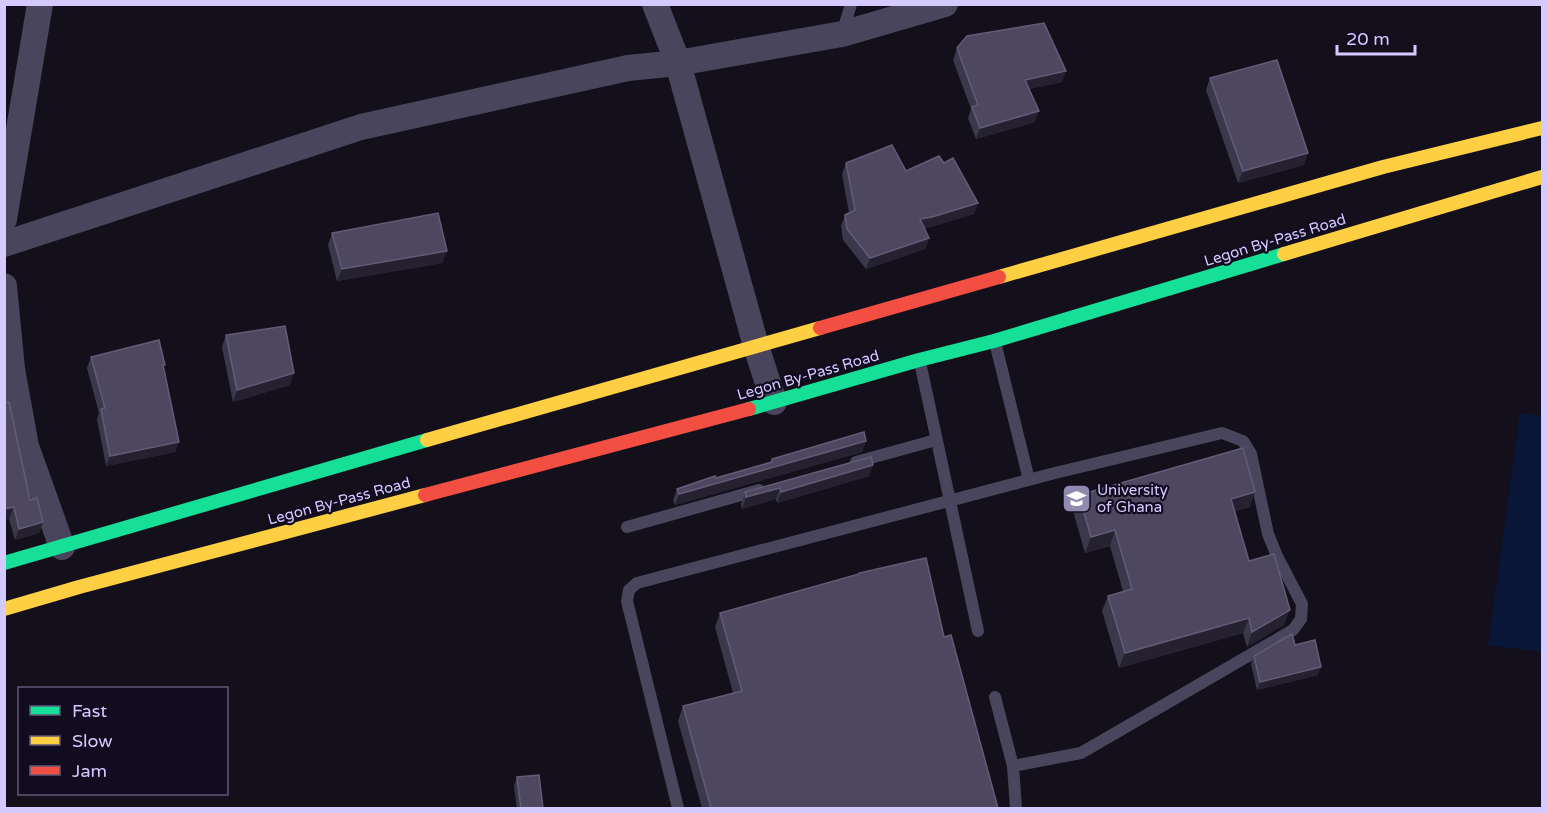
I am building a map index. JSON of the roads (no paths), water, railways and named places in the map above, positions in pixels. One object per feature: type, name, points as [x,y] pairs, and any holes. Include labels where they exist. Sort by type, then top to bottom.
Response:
[{"type":"street","points":[[4,219],[40,4]]},
{"type":"street","points":[[655,4],[678,63],[756,346],[774,402]]},
{"type":"street","points":[[4,244],[361,127],[628,68],[678,63],[842,34],[945,4]]},
{"type":"street","points":[[4,563],[1383,167],[1542,128]]},
{"type":"street","name":"Legon By-Pass Road","points":[[4,609],[994,341],[1542,177]]},
{"type":"street","points":[[4,286],[12,369],[26,446],[62,547]]},
{"type":"lane","points":[[842,34],[851,4]]},
{"type":"lane","points":[[994,341],[1029,480]]},
{"type":"lane","points":[[919,360],[978,631]]},
{"type":"lane","points":[[678,808],[627,601],[629,590],[637,583],[950,500],[1222,433],[1243,441],[1251,454],[1268,534],[1302,604],[1301,619],[1293,630],[1081,753],[1013,766]]},
{"type":"lane","points":[[844,466],[936,440]]},
{"type":"lane","points":[[627,527],[776,485]]},
{"type":"lane","points":[[995,697],[1013,766],[1016,808]]},
{"type":"water","points":[[1520,413],[1542,416],[1542,652],[1488,645]]},
{"type":"place","name":"University of Ghana","points":[[1076,499]]}]
